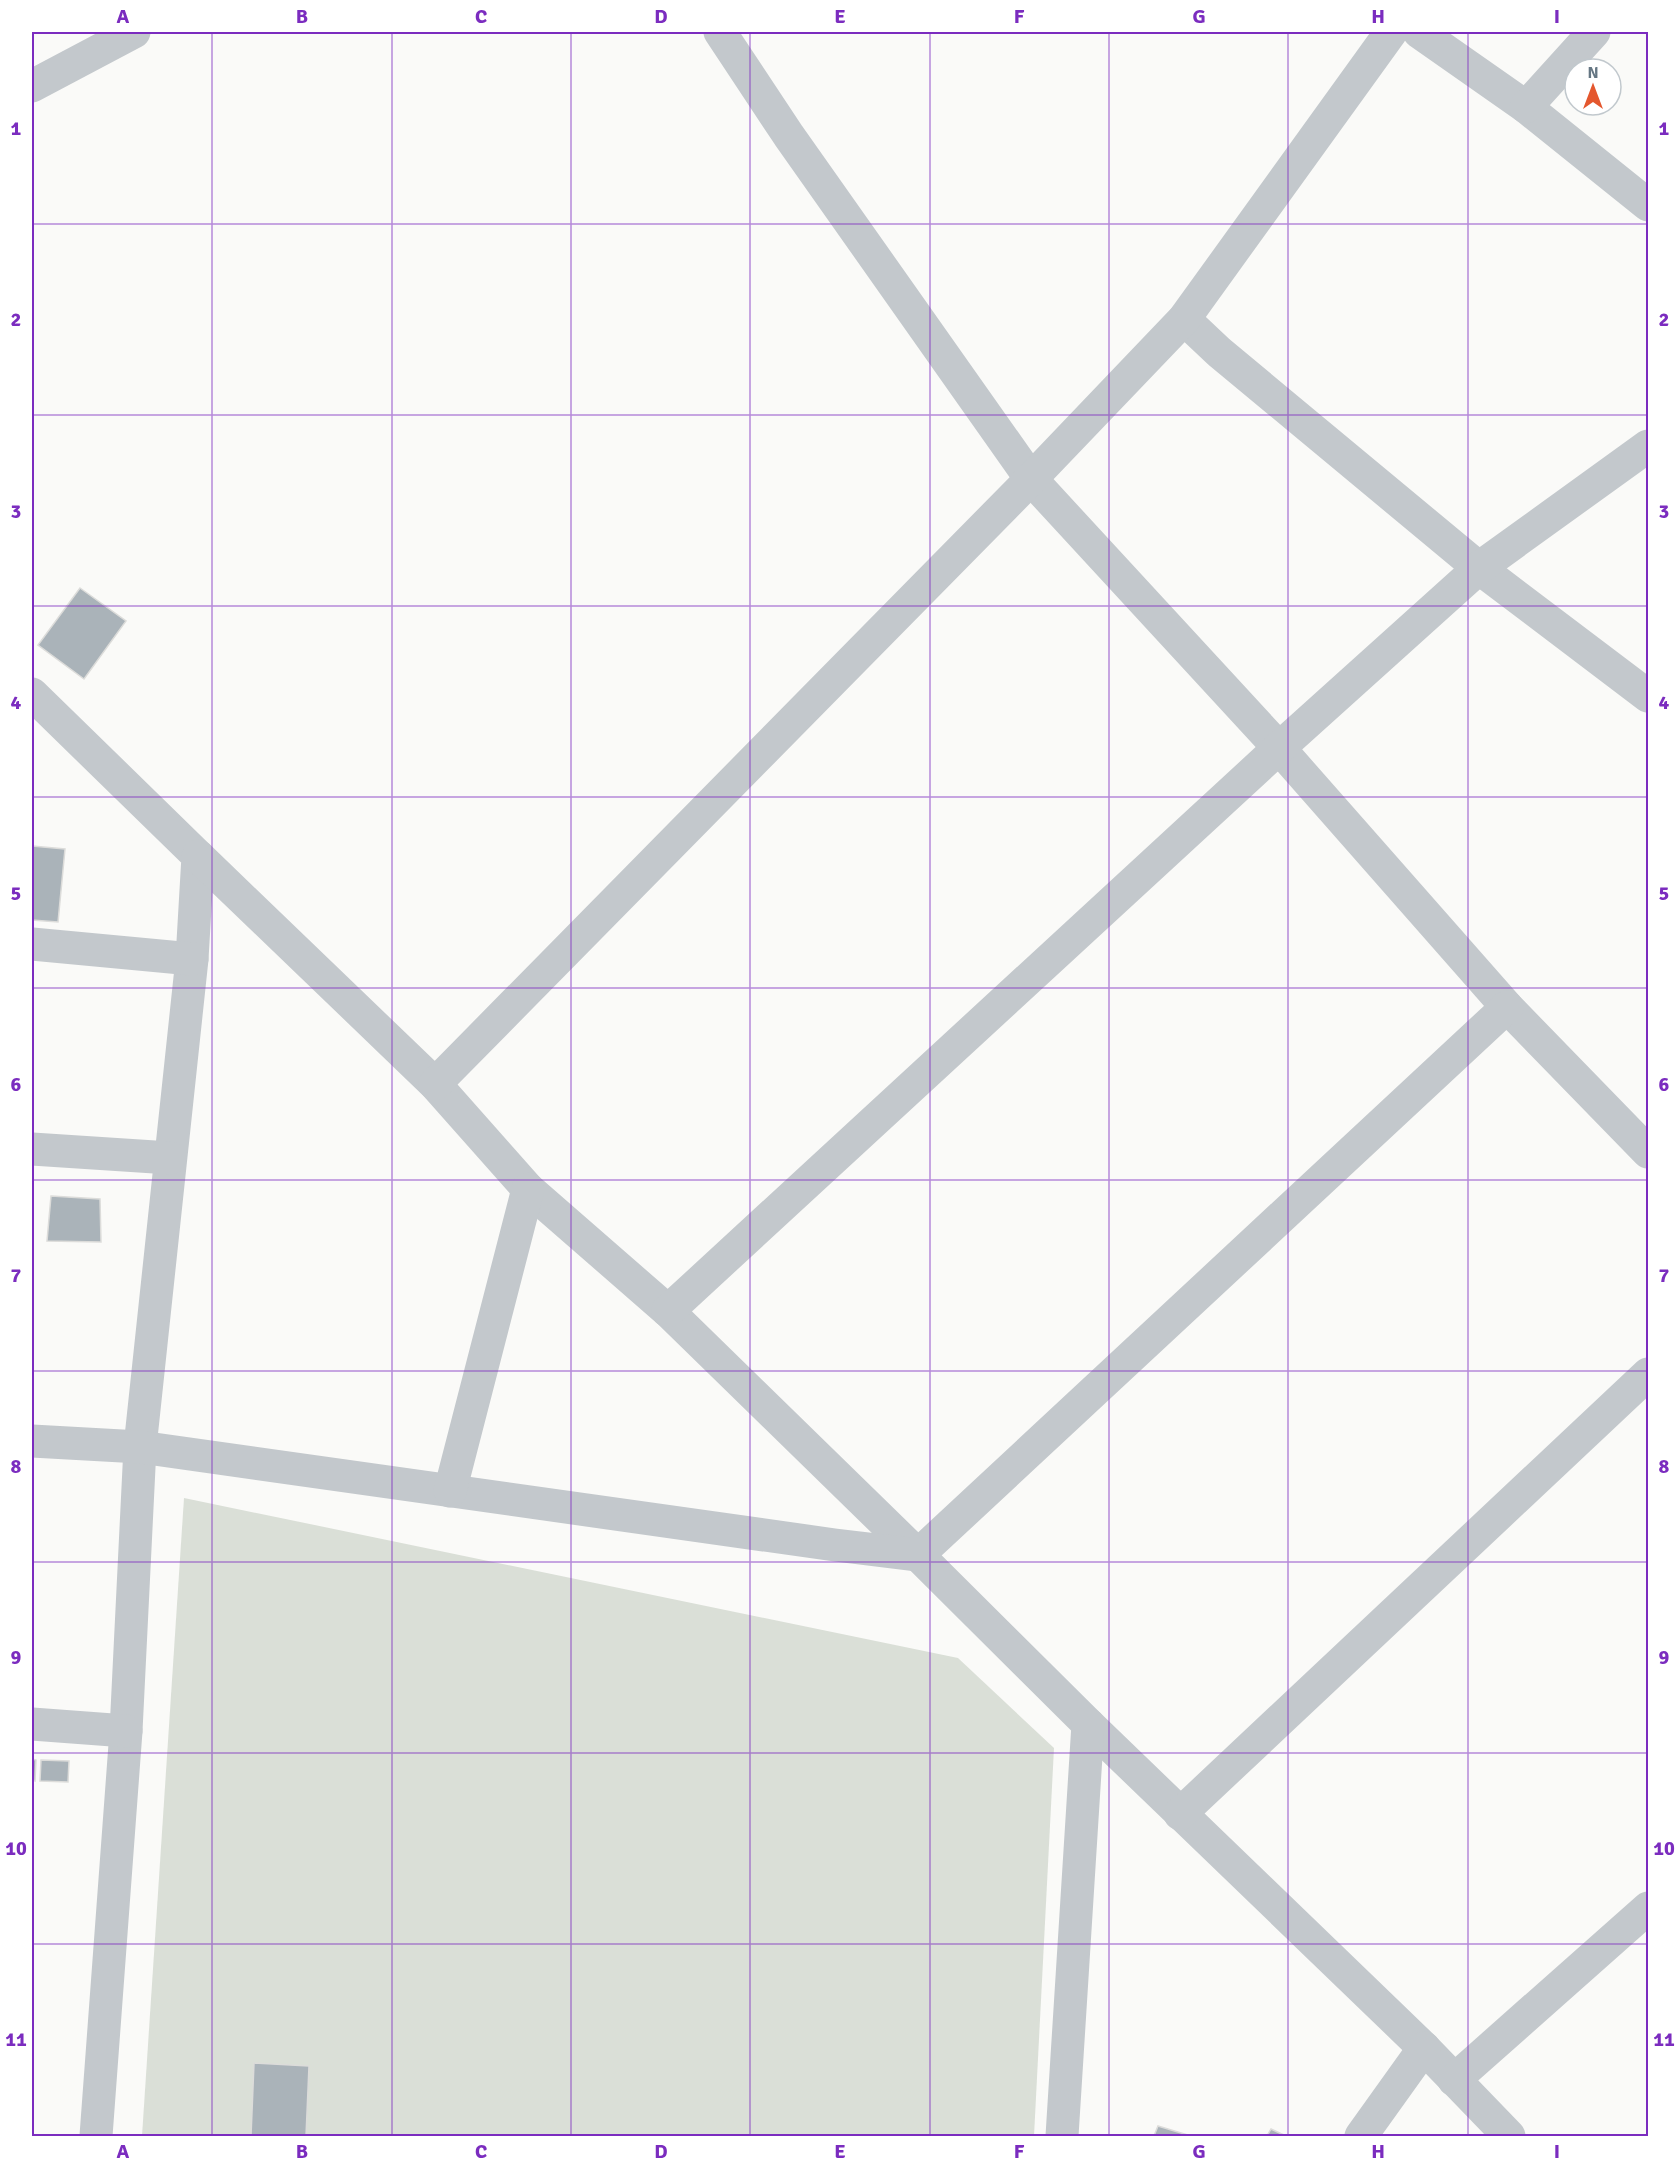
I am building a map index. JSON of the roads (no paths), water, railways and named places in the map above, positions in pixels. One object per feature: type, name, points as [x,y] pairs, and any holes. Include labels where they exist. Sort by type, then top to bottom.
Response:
[{"type":"street","points":[[32,86],[134,32]]},
{"type":"street","points":[[720,32],[789,136],[1031,480],[1279,748],[1507,1007],[1648,1152]]},
{"type":"street","points":[[435,1084],[1031,480],[1184,319],[1390,32]]},
{"type":"street","points":[[1419,32],[1526,107],[1648,205]]},
{"type":"street","points":[[1526,107],[1594,32]]},
{"type":"street","points":[[1184,319],[1228,359],[1479,568],[1648,696]]},
{"type":"street","points":[[668,1311],[1279,748],[1479,568],[1648,446]]},
{"type":"street","points":[[32,694],[435,1084],[528,1189],[668,1311],[1180,1814],[1424,2048],[1509,2136]]},
{"type":"street","points":[[96,2136],[126,1731],[140,1448],[192,959],[198,856]]},
{"type":"street","points":[[32,944],[192,959]]},
{"type":"street","points":[[32,1441],[140,1448],[918,1555],[1507,1007]]},
{"type":"street","points":[[32,1149],[170,1158]]},
{"type":"street","points":[[450,1491],[528,1189]]},
{"type":"street","points":[[1180,1814],[1648,1374]]},
{"type":"street","points":[[32,1724],[126,1731]]},
{"type":"street","points":[[1062,2136],[1088,1724]]},
{"type":"street","points":[[1455,2080],[1648,1908]]},
{"type":"street","points":[[1361,2136],[1424,2048]]}]
